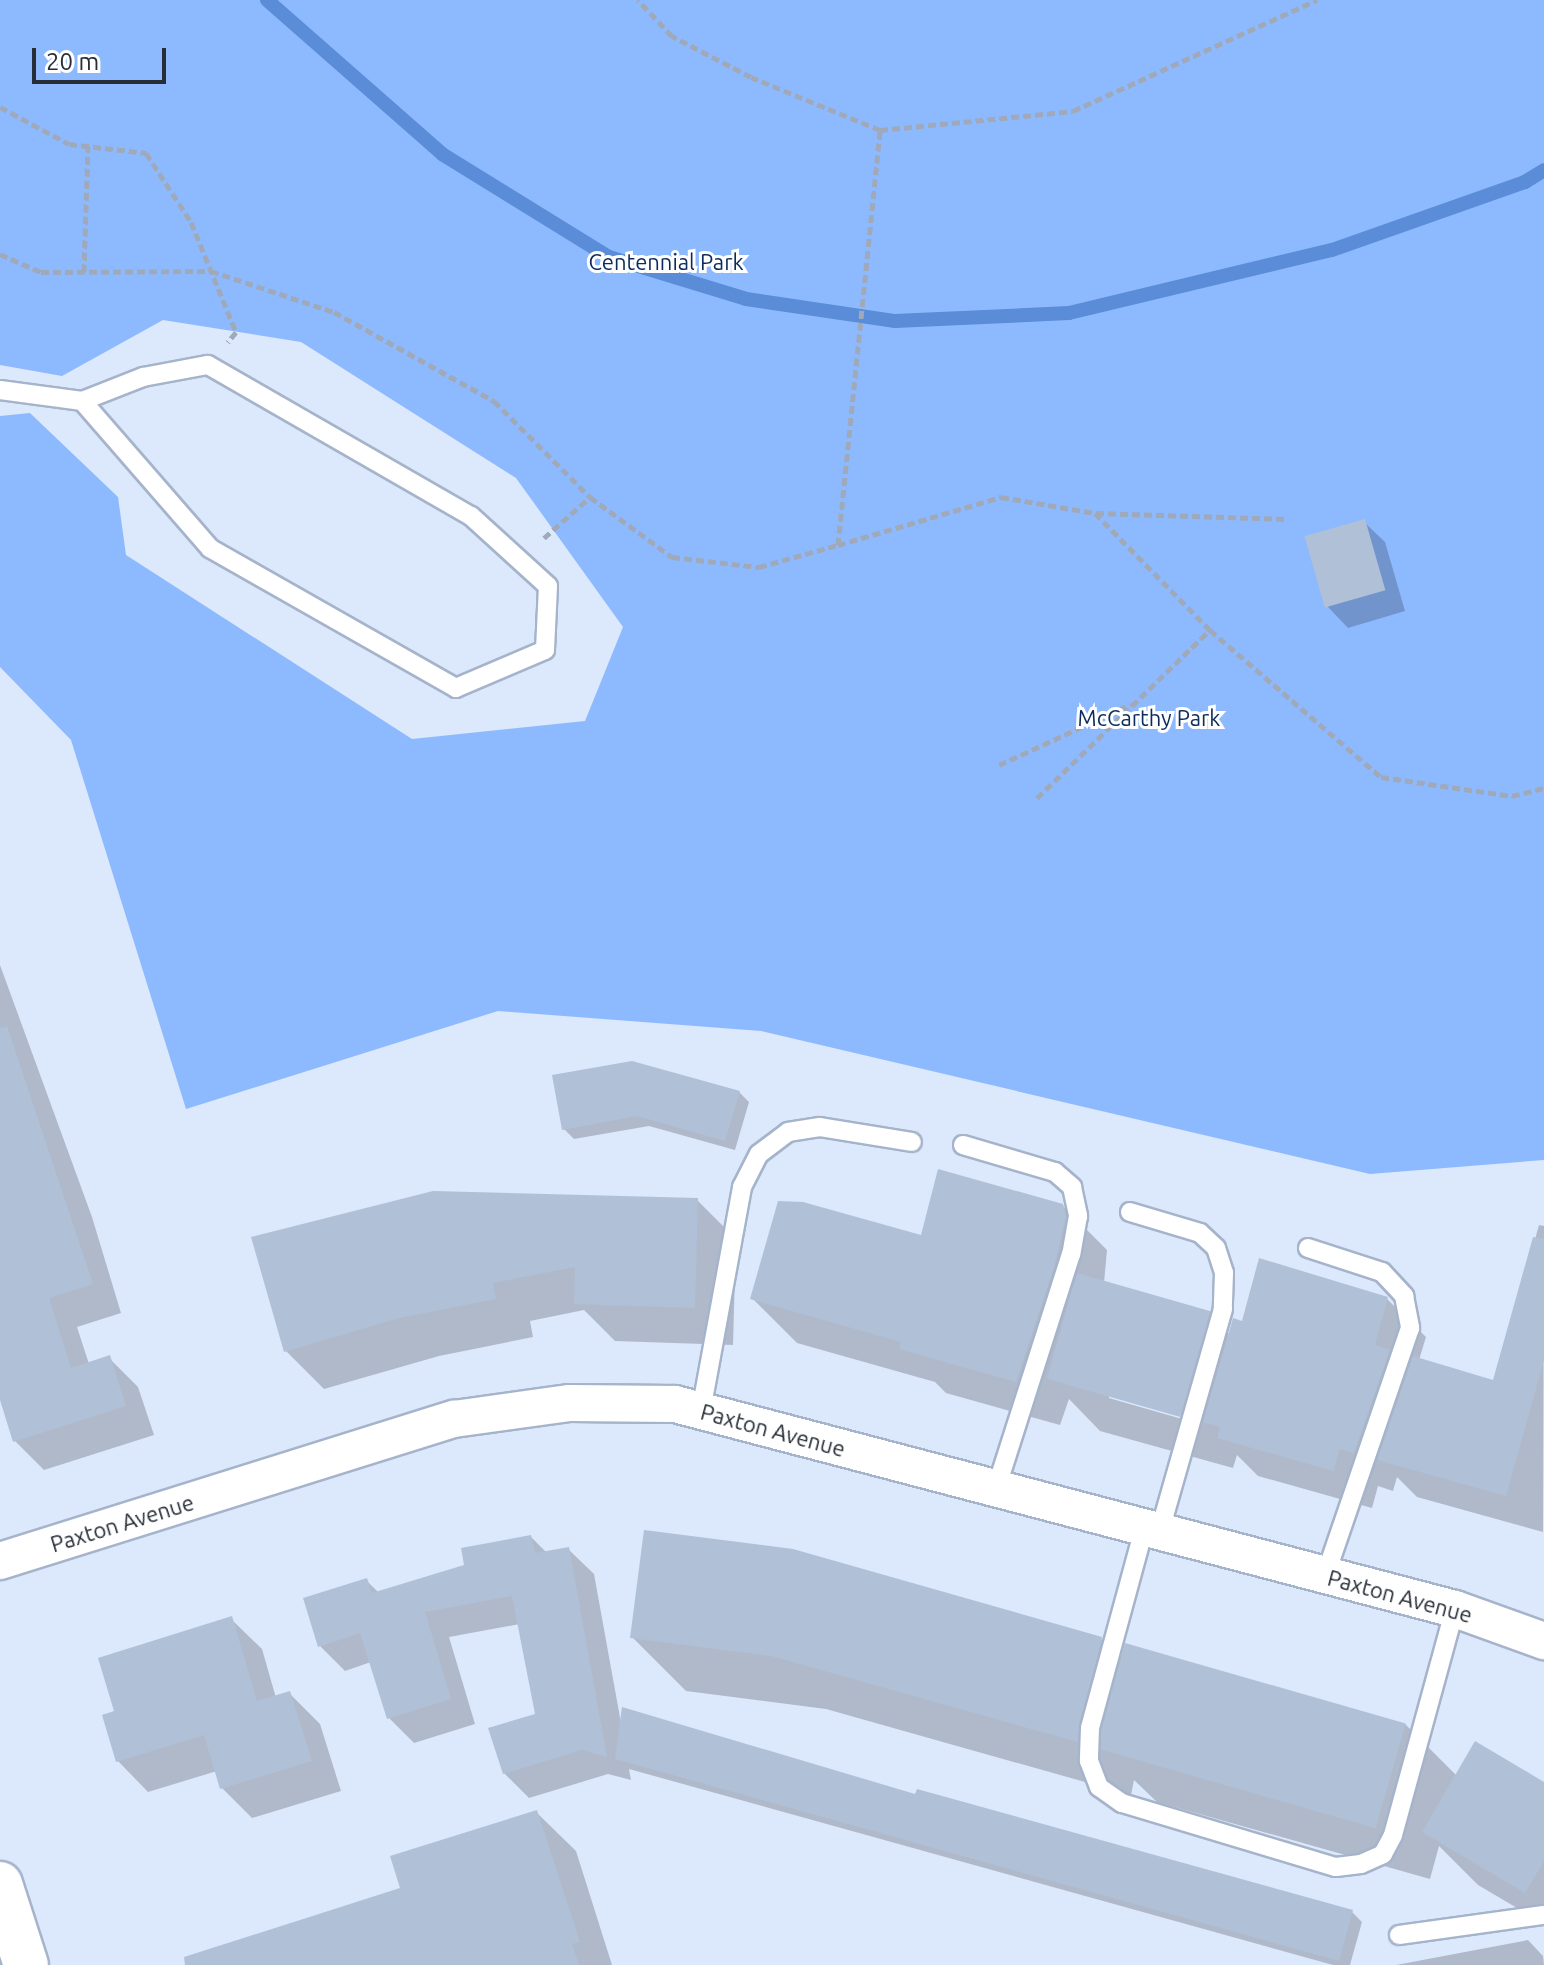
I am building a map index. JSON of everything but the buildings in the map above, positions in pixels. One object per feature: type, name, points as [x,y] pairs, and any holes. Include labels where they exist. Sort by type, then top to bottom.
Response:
[{"type":"street","name":"Paxton Avenue","points":[[0,1561],[454,1419],[570,1403],[675,1404],[1455,1609],[1544,1641]]},
{"type":"street","points":[[0,1884],[26,1965]]},
{"type":"lane","points":[[0,390],[82,401],[143,377],[208,365],[471,516],[548,586],[545,650],[456,688],[210,548],[82,401]]},
{"type":"lane","points":[[701,1411],[742,1187],[759,1154],[788,1132],[820,1127],[912,1142]]},
{"type":"lane","points":[[963,1145],[1055,1172],[1072,1187],[1078,1216],[1071,1254],[996,1489]]},
{"type":"lane","points":[[1130,1212],[1200,1233],[1216,1248],[1224,1273],[1223,1309],[1090,1728],[1089,1761],[1099,1787],[1122,1803],[1336,1867],[1361,1864],[1383,1854],[1393,1835],[1455,1609]]},
{"type":"lane","points":[[1308,1248],[1382,1272],[1404,1296],[1410,1328],[1325,1576]]},
{"type":"lane","points":[[1399,1935],[1544,1915]]},
{"type":"path","points":[[638,0],[672,36],[751,77],[880,130],[1073,111],[1317,0]]},
{"type":"path","points":[[0,107],[69,144],[146,153],[191,222],[236,332],[208,365]]},
{"type":"path","points":[[838,545],[880,130]]},
{"type":"path","points":[[84,272],[88,146]]},
{"type":"path","points":[[0,254],[41,272],[211,271],[334,312],[494,401],[590,497],[672,557],[759,567],[1001,497],[1095,513],[1287,519]]},
{"type":"path","points":[[520,561],[590,497]]},
{"type":"path","points":[[1095,513],[1210,630],[1381,777],[1512,796],[1544,788]]},
{"type":"path","points":[[1037,798],[1210,630]]},
{"type":"path","points":[[999,765],[1135,702]]},
{"type":"green space","name":"McCarthy Park","points":[[0,0],[1544,0],[1544,1160],[1370,1174],[761,1031],[498,1011],[186,1109],[71,740],[0,667],[0,416],[30,413],[118,497],[126,555],[412,739],[585,721],[623,627],[516,478],[301,342],[163,320],[62,376],[0,365]]},
{"type":"waterway","points":[[267,0],[442,154],[609,257],[746,299],[895,321],[1069,313],[1332,250],[1525,182],[1544,170]]},
{"type":"park label","name":"Centennial Park","points":[[666,262]]}]
